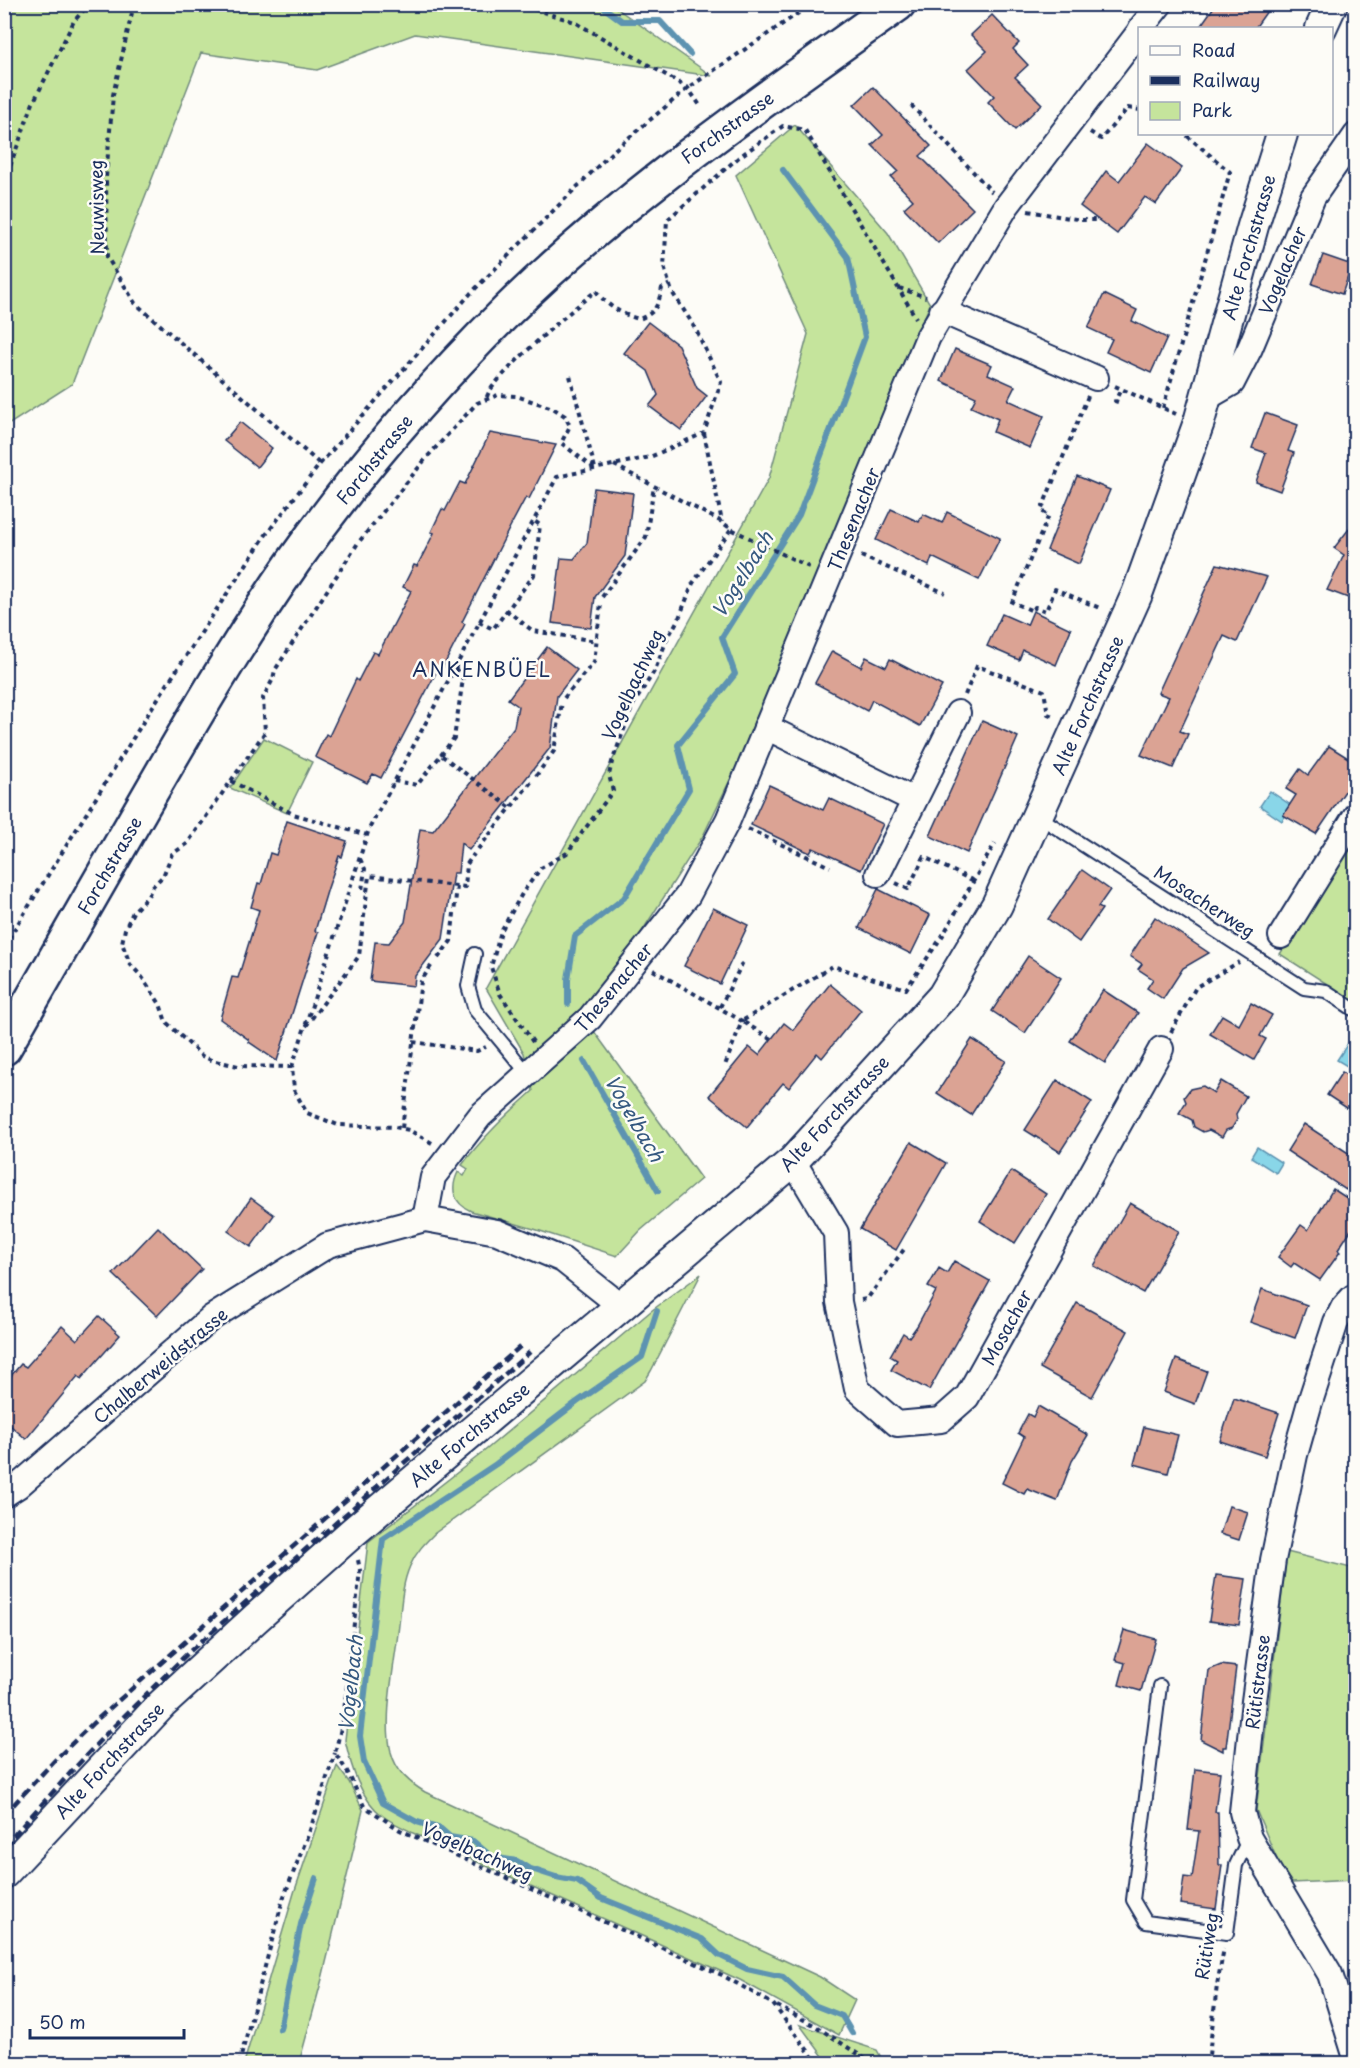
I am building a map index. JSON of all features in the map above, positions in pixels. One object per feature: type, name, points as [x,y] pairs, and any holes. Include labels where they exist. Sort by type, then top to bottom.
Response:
[{"type":"highway","name":"Forchstrasse","points":[[4,1019],[176,718],[232,627],[284,550],[385,421],[431,369],[495,303],[555,246],[620,190],[699,128],[873,4]]},
{"type":"highway","name":"Forchstrasse","points":[[4,1048],[232,654],[297,557],[399,428],[508,310],[596,229],[708,140],[898,4]]},
{"type":"street","name":"Thesenacher","points":[[1142,27],[1160,4]]},
{"type":"street","name":"Thesenacher","points":[[425,1219],[433,1178],[480,1116],[590,1018],[688,895],[728,820],[928,338],[1006,207],[1138,33]]},
{"type":"street","name":"Alte Forchstrasse","points":[[4,1873],[162,1704],[353,1532],[793,1161],[943,996],[997,904],[1137,594],[1199,422],[1253,226],[1282,135]]},
{"type":"street","name":"Vogelacher","points":[[1206,398],[1232,383],[1250,348],[1313,197],[1356,135]]},
{"type":"street","points":[[944,308],[1096,378]]},
{"type":"street","points":[[878,874],[958,713]]},
{"type":"street","points":[[766,727],[914,800]]},
{"type":"street","points":[[1281,936],[1356,815]]},
{"type":"street","name":"Mosacher","points":[[793,1161],[836,1233],[839,1302],[857,1389],[897,1424],[941,1420],[967,1397],[1161,1049]]},
{"type":"street","name":"Chalberweidstrasse","points":[[4,1495],[18,1486],[211,1318],[328,1245],[425,1219],[497,1232],[564,1260],[621,1306]]},
{"type":"street","name":"Rütistrasse","points":[[1356,1296],[1343,1308],[1336,1322],[1295,1455],[1274,1560],[1254,1701],[1242,1812],[1249,1838],[1330,1974],[1356,2058]]},
{"type":"lane","name":"Mosacherweg","points":[[1037,816],[1304,988],[1326,991],[1356,1011]]},
{"type":"lane","points":[[475,954],[468,986],[475,1010],[528,1074]]},
{"type":"lane","points":[[1160,1686],[1133,1900],[1146,1922],[1227,1933]]},
{"type":"lane","name":"Rütiweg","points":[[1227,1933],[1236,1865],[1249,1838]]},
{"type":"path","points":[[4,183],[33,103],[74,21],[89,4]]},
{"type":"path","name":"Neuwisweg","points":[[134,4],[113,95],[106,177],[107,257],[135,303],[320,464]]},
{"type":"path","points":[[517,4],[575,22],[688,88],[701,107]]},
{"type":"path","points":[[688,88],[812,4]]},
{"type":"path","points":[[1287,4],[1321,17]]},
{"type":"path","points":[[911,105],[1006,207],[1082,220],[1099,220]]},
{"type":"path","points":[[1071,120],[1101,139],[1128,108],[1138,110]]},
{"type":"path","points":[[722,522],[704,433],[721,382],[694,326],[672,292],[664,267],[667,220],[739,157],[783,126],[805,130],[928,338]]},
{"type":"path","points":[[1163,408],[1230,172],[1186,135]]},
{"type":"path","points":[[488,397],[488,391],[513,365],[596,291],[617,311],[639,319],[651,314],[656,307],[662,288],[670,284]]},
{"type":"path","points":[[898,288],[944,308]]},
{"type":"path","points":[[570,376],[595,469]]},
{"type":"path","points":[[1102,609],[1055,589],[1046,611],[1035,607],[1033,611],[1012,602],[1049,515],[1041,511],[1096,378],[1180,415]]},
{"type":"path","points":[[1118,402],[1115,401],[1121,389]]},
{"type":"path","points":[[292,1067],[238,1066],[211,1060],[202,1056],[166,1022],[160,1004],[130,964],[122,943],[125,929],[133,912],[163,876],[172,854],[187,844],[265,732],[263,698],[275,670],[351,553],[428,456],[477,402],[498,395],[516,396],[554,408],[565,416],[570,426],[561,443],[595,469]]},
{"type":"path","points":[[451,1154],[402,1128],[339,1125],[307,1113],[294,1090],[292,1067],[367,835],[557,477],[650,457],[704,433]]},
{"type":"path","points":[[614,465],[722,522],[730,529],[798,562]]},
{"type":"path","points":[[602,597],[646,537],[654,486]]},
{"type":"path","points":[[479,622],[493,629],[534,575],[540,525],[533,520]]},
{"type":"path","name":"Vogelbachweg","points":[[550,1054],[530,1040],[500,994],[490,967],[501,931],[523,892],[541,868],[567,853],[613,791],[609,775],[612,762],[633,705],[655,670],[693,583],[730,529]]},
{"type":"path","points":[[841,547],[945,593]]},
{"type":"path","points":[[536,776],[554,751],[563,700],[594,662],[601,603]]},
{"type":"path","points":[[507,610],[533,631],[597,641]]},
{"type":"path","points":[[958,713],[977,666],[1044,692],[1048,714],[1056,717]]},
{"type":"path","points":[[394,781],[417,785],[454,738],[463,679],[455,668]]},
{"type":"path","points":[[441,755],[511,808]]},
{"type":"path","points":[[231,781],[293,814],[367,835]]},
{"type":"path","points":[[478,849],[532,781]]},
{"type":"path","points":[[728,820],[830,867]]},
{"type":"path","points":[[724,1068],[742,1021],[833,966],[906,988],[943,934],[1000,834]]},
{"type":"path","points":[[304,1029],[359,956],[369,876],[465,886],[467,864],[474,854]]},
{"type":"path","points":[[908,889],[924,857],[974,880]]},
{"type":"path","points":[[359,859],[365,869],[362,890],[367,891]]},
{"type":"path","points":[[438,958],[452,941],[458,886]]},
{"type":"path","points":[[1161,1049],[1196,987],[1244,959],[1249,951]]},
{"type":"path","points":[[720,1007],[744,960]]},
{"type":"path","points":[[636,961],[720,1007],[771,1039]]},
{"type":"path","points":[[402,1128],[421,981],[434,963]]},
{"type":"path","points":[[413,1042],[477,1051],[501,1041]]},
{"type":"path","points":[[839,1302],[867,1299],[905,1248]]},
{"type":"path","points":[[239,2064],[283,1899],[310,1830],[335,1753],[343,1720],[360,1570],[353,1532]]},
{"type":"path","name":"Vogelbachweg","points":[[335,1753],[347,1771],[364,1806],[400,1830],[722,1975],[773,2004],[818,2064]]},
{"type":"path","name":"Rütiweg","points":[[1209,2064],[1217,1985],[1227,1933]]},
{"type":"path","points":[[773,2004],[814,2025],[873,2064]]},
{"type":"green space","points":[[5,4],[612,5],[712,76],[415,34],[317,70],[201,53],[72,384],[5,427]]},
{"type":"green space","points":[[795,125],[888,233],[930,304],[756,726],[703,836],[625,958],[580,1012],[701,1179],[640,1231],[617,1256],[471,1211],[457,1200],[454,1184],[458,1172],[464,1176],[468,1169],[462,1165],[478,1145],[533,1091],[524,1053],[486,988],[769,478],[808,334],[736,175]]},
{"type":"green space","points":[[264,738],[312,762],[287,813],[230,788]]},
{"type":"green space","points":[[1355,835],[1355,1002],[1280,954]]},
{"type":"green space","points":[[701,1274],[645,1381],[435,1533],[415,1556],[403,1590],[392,1677],[388,1724],[391,1752],[396,1765],[404,1775],[425,1792],[820,1977],[855,2000],[839,2035],[740,1980],[390,1821],[375,1809],[362,1791],[345,1740],[368,1542],[481,1454],[651,1311]]},
{"type":"green space","points":[[1287,1552],[1355,1569],[1355,1880],[1292,1883],[1279,1864],[1256,1810]]},
{"type":"green space","points":[[337,1766],[349,1782],[363,1810],[299,2063],[244,2063],[294,1893]]},
{"type":"green space","points":[[800,2025],[877,2050],[884,2063],[828,2063]]},
{"type":"water","points":[[1270,791],[1292,806],[1282,821],[1260,806]]},
{"type":"water","points":[[1354,1034],[1355,1053],[1347,1066],[1337,1060]]},
{"type":"water","points":[[1257,1147],[1282,1163],[1276,1173],[1251,1157]]},
{"type":"building","points":[[1216,4],[1272,4],[1256,27],[1200,27]]},
{"type":"building","points":[[992,15],[1019,43],[1013,49],[1028,65],[1015,77],[1042,104],[1015,130],[988,102],[994,96],[968,69],[987,51],[971,35]]},
{"type":"building","points":[[873,87],[931,146],[920,156],[973,209],[938,243],[904,208],[913,200],[891,177],[898,171],[872,145],[883,135],[854,105]]},
{"type":"building","points":[[1148,143],[1182,168],[1156,204],[1145,197],[1117,234],[1080,206],[1106,171],[1119,181]]},
{"type":"building","points":[[1323,255],[1352,265],[1342,294],[1312,284]]},
{"type":"building","points":[[1104,294],[1137,310],[1132,321],[1167,338],[1151,373],[1106,352],[1112,339],[1088,328]]},
{"type":"building","points":[[648,322],[678,345],[697,388],[707,396],[681,430],[649,406],[658,395],[648,371],[624,353]]},
{"type":"building","points":[[955,349],[992,365],[988,374],[1015,386],[1008,400],[1044,416],[1030,448],[993,432],[998,419],[971,407],[976,397],[941,381]]},
{"type":"building","points":[[1265,413],[1298,425],[1288,451],[1294,453],[1280,491],[1256,482],[1266,453],[1252,448]]},
{"type":"building","points":[[240,422],[272,448],[257,467],[224,441]]},
{"type":"building","points":[[490,433],[556,445],[529,499],[526,497],[510,527],[462,622],[465,624],[442,669],[439,667],[381,778],[373,774],[367,783],[315,757],[326,734],[329,736],[356,679],[358,681],[373,652],[378,654],[411,591],[403,587],[434,533],[431,532],[442,509],[445,511],[460,482],[465,484]]},
{"type":"building","points":[[1077,476],[1110,490],[1079,564],[1047,550]]},
{"type":"building","points":[[594,488],[633,493],[625,556],[595,597],[591,628],[552,623],[561,558],[574,559],[587,543]]},
{"type":"building","points":[[891,509],[919,522],[923,514],[942,523],[947,512],[1000,538],[979,580],[932,557],[929,566],[876,540]]},
{"type":"building","points":[[1356,520],[1356,601],[1327,590],[1344,555],[1334,548]]},
{"type":"building","points":[[1217,564],[1267,577],[1237,642],[1224,636],[1180,731],[1188,734],[1173,768],[1141,755],[1169,697],[1158,693]]},
{"type":"building","points":[[1033,611],[1071,629],[1056,665],[1023,650],[1019,660],[987,646],[1002,614],[1027,625]]},
{"type":"building","points":[[547,647],[577,670],[557,696],[550,748],[469,850],[461,843],[458,873],[453,873],[443,939],[415,976],[414,986],[370,981],[375,942],[389,943],[405,922],[420,829],[433,831],[514,727],[518,706],[508,699]]},
{"type":"building","points":[[832,651],[861,667],[866,657],[886,667],[890,659],[942,686],[920,726],[872,700],[867,711],[815,683]]},
{"type":"building","points":[[982,721],[1018,737],[967,853],[930,836]]},
{"type":"building","points":[[1329,746],[1356,763],[1356,775],[1316,834],[1283,815],[1296,795],[1286,789],[1300,769],[1308,775]]},
{"type":"building","points":[[769,785],[823,810],[829,798],[883,824],[861,870],[813,848],[810,853],[751,825]]},
{"type":"building","points":[[287,821],[347,841],[328,888],[315,931],[318,932],[277,1061],[220,1019],[232,977],[238,978],[259,910],[251,907],[258,883],[261,884],[270,853],[276,855]]},
{"type":"building","points":[[1082,870],[1110,890],[1098,907],[1102,909],[1079,942],[1048,919]]},
{"type":"building","points":[[878,889],[930,915],[911,954],[859,928]]},
{"type":"building","points":[[713,908],[748,925],[720,984],[684,966]]},
{"type":"building","points":[[1155,917],[1209,953],[1183,968],[1163,999],[1147,988],[1153,979],[1138,969],[1142,964],[1130,956]]},
{"type":"building","points":[[1028,956],[1061,978],[1025,1033],[992,1011]]},
{"type":"building","points":[[830,984],[861,1010],[822,1058],[817,1053],[789,1088],[783,1083],[747,1127],[709,1096],[749,1047],[759,1055],[784,1023],[793,1030]]},
{"type":"building","points":[[1103,990],[1138,1013],[1105,1063],[1070,1041]]},
{"type":"building","points":[[1251,1003],[1272,1015],[1260,1036],[1266,1039],[1254,1060],[1210,1034],[1222,1015],[1239,1025]]},
{"type":"building","points":[[972,1039],[1006,1061],[971,1115],[937,1093]]},
{"type":"building","points":[[1342,1072],[1356,1081],[1356,1114],[1327,1095]]},
{"type":"building","points":[[1057,1080],[1092,1102],[1060,1152],[1025,1130]]},
{"type":"building","points":[[1221,1081],[1246,1096],[1236,1114],[1237,1120],[1222,1137],[1209,1130],[1203,1132],[1194,1127],[1192,1120],[1179,1113],[1186,1102],[1184,1097],[1190,1089],[1203,1086],[1214,1093]]},
{"type":"building","points":[[1304,1124],[1356,1158],[1356,1176],[1346,1190],[1287,1151]]},
{"type":"building","points":[[911,1142],[946,1163],[896,1250],[860,1229]]},
{"type":"building","points":[[1011,1171],[1046,1194],[1015,1243],[980,1221]]},
{"type":"building","points":[[1333,1189],[1356,1204],[1356,1222],[1338,1250],[1340,1252],[1320,1280],[1294,1263],[1291,1267],[1278,1257],[1301,1225],[1308,1230]]},
{"type":"building","points":[[251,1198],[274,1215],[251,1247],[228,1231]]},
{"type":"building","points":[[1130,1203],[1179,1231],[1143,1293],[1094,1266]]},
{"type":"building","points":[[158,1227],[202,1269],[157,1316],[113,1274]]},
{"type":"building","points":[[954,1261],[990,1281],[929,1390],[891,1370],[897,1360],[890,1356],[903,1333],[909,1337],[917,1326],[936,1291],[928,1287],[939,1268],[947,1273]]},
{"type":"building","points":[[1262,1289],[1307,1305],[1295,1338],[1250,1322]]},
{"type":"building","points":[[1077,1303],[1128,1331],[1092,1397],[1040,1368]]},
{"type":"building","points":[[99,1316],[120,1335],[81,1379],[78,1376],[26,1439],[4,1420],[4,1384],[21,1364],[26,1367],[62,1326],[77,1340]]},
{"type":"building","points":[[1176,1359],[1207,1371],[1195,1404],[1164,1392]]},
{"type":"building","points":[[1234,1398],[1279,1413],[1265,1456],[1220,1441]]},
{"type":"building","points":[[1038,1406],[1088,1435],[1072,1461],[1057,1501],[1027,1489],[1024,1494],[1002,1483],[1024,1437],[1018,1433],[1028,1414],[1033,1417]]},
{"type":"building","points":[[1144,1427],[1178,1435],[1168,1473],[1134,1464]]},
{"type":"building","points":[[1229,1506],[1248,1512],[1239,1540],[1220,1534]]},
{"type":"building","points":[[1216,1575],[1246,1579],[1239,1625],[1209,1621]]},
{"type":"building","points":[[1124,1630],[1156,1639],[1141,1691],[1119,1685],[1125,1663],[1115,1660]]},
{"type":"building","points":[[1221,1665],[1236,1667],[1226,1747],[1223,1747],[1223,1751],[1201,1740],[1209,1670]]},
{"type":"building","points":[[1195,1769],[1220,1772],[1215,1812],[1218,1812],[1219,1865],[1222,1865],[1216,1909],[1180,1904],[1184,1877],[1192,1878],[1199,1831],[1188,1830]]},
{"type":"waterway","name":"Vogelbach","points":[[599,4],[622,21],[660,21],[690,54]]},
{"type":"waterway","name":"Vogelbach","points":[[568,1004],[568,979],[575,936],[624,898],[689,789],[678,745],[735,674],[722,637],[799,515],[865,337],[848,257],[783,170]]},
{"type":"waterway","name":"Vogelbach","points":[[584,1061],[658,1191]]},
{"type":"waterway","name":"Vogelbach","points":[[657,1311],[642,1357],[577,1402],[496,1464],[383,1539],[360,1736],[364,1762],[383,1803],[417,1822],[441,1829],[450,1837],[473,1841],[492,1857],[517,1861],[528,1868],[577,1881],[601,1898],[702,1939],[719,1955],[747,1969],[783,1977],[814,2005],[842,2016],[852,2033]]},
{"type":"waterway","points":[[280,2029],[301,1924],[316,1878]]},
{"type":"railway","points":[[4,1815],[93,1723],[523,1344]]},
{"type":"railway","points":[[4,1846],[103,1737],[189,1652],[530,1352]]},
{"type":"district","name":"ANKENBÜEL","points":[[482,669]]}]
